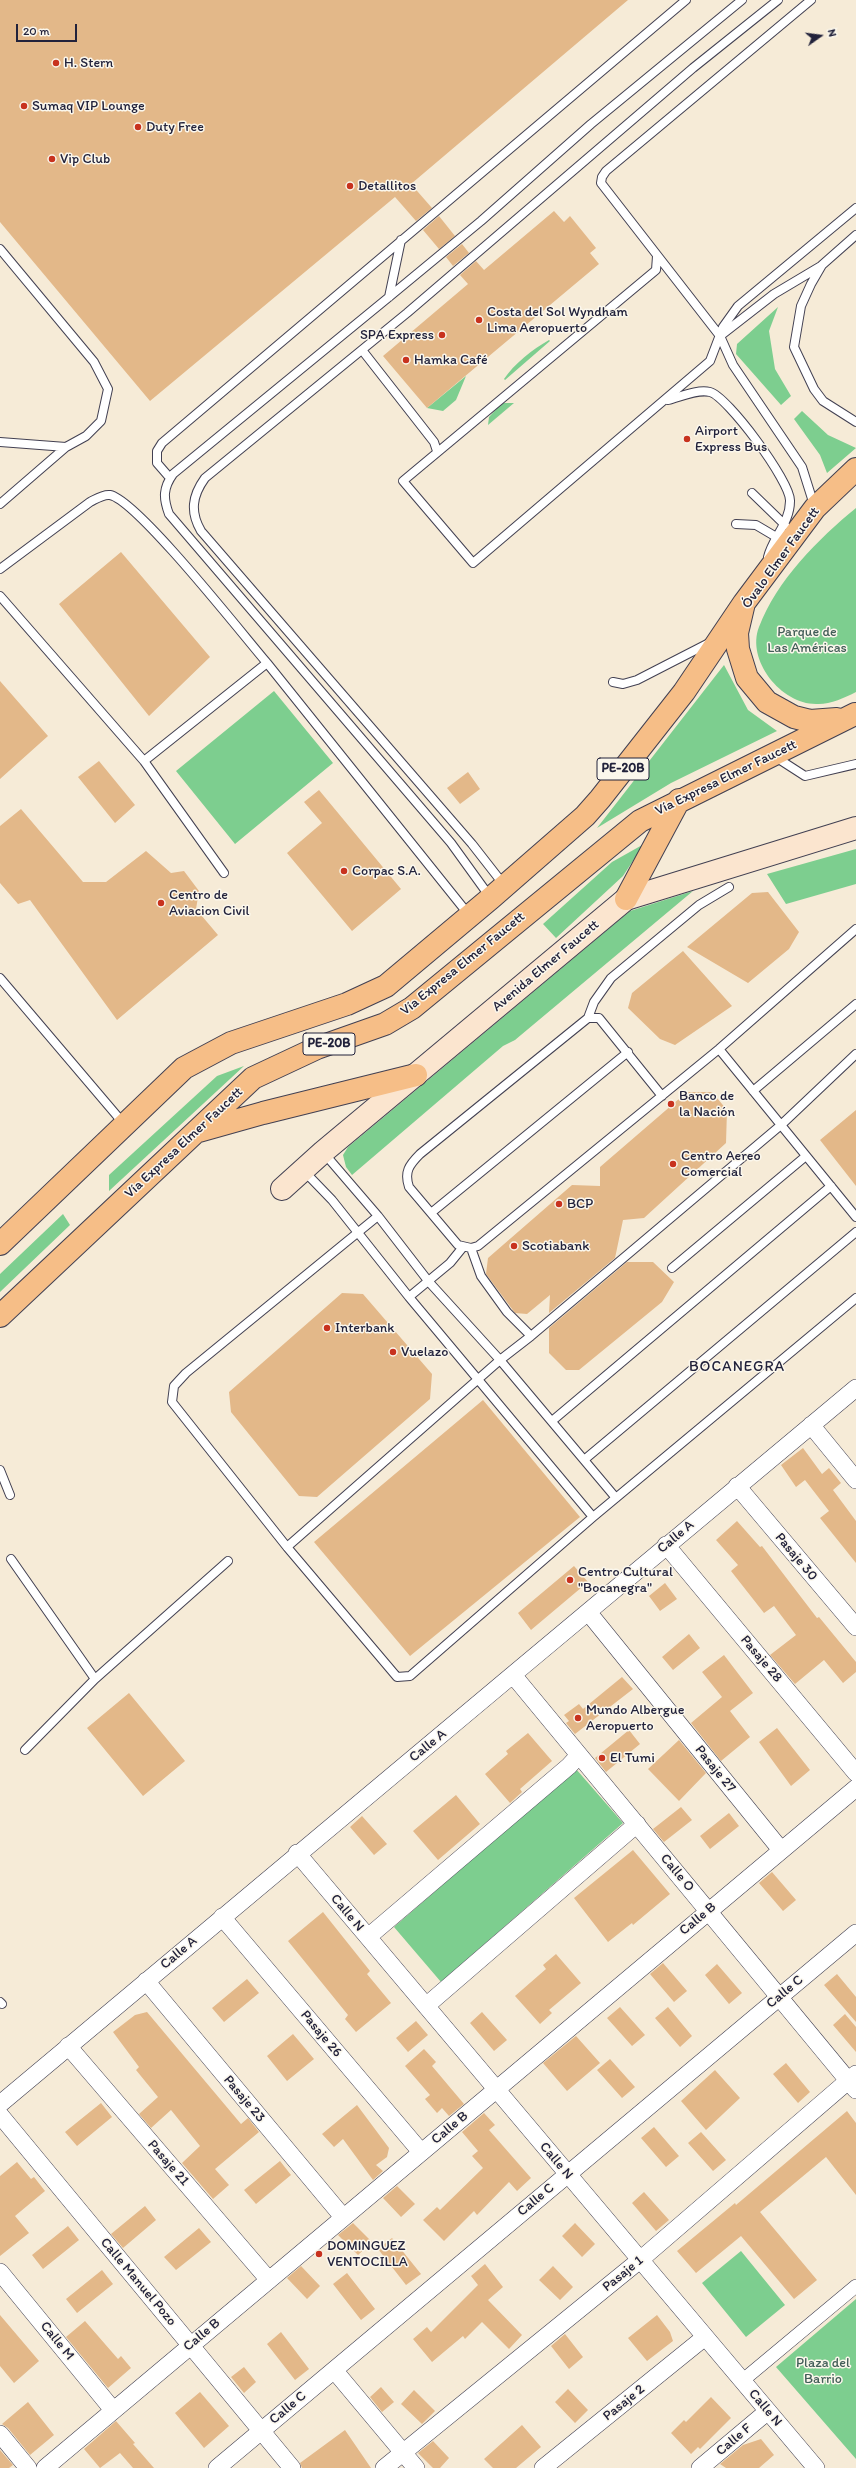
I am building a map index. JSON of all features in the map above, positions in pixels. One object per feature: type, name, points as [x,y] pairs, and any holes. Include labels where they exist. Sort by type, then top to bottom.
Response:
[{"type":"highway","name":"Óvalo Elmer Faucett","points":[[856,469],[815,508],[744,603],[737,633],[738,649],[747,678],[767,702],[787,714],[810,720],[825,721],[856,713]]},
{"type":"highway","name":"PE-20B","points":[[0,1244],[184,1068],[200,1058],[231,1044],[371,994],[398,977],[498,892],[585,816],[600,799],[684,692],[724,636],[744,603]]},
{"type":"highway","name":"Vía Expresa Elmer Faucett","points":[[0,1316],[253,1078],[310,1051],[385,1024],[412,1008],[607,846],[640,821],[679,800],[856,713]]},
{"type":"highway","points":[[626,898],[679,800]]},
{"type":"highway","points":[[196,1132],[263,1113],[416,1075]]},
{"type":"main road","name":"Avenida Elmer Faucett","points":[[282,1189],[323,1152],[626,898],[856,828]]},
{"type":"street","name":"Calle A","points":[[0,2104],[296,1853],[513,1675],[736,1486],[856,1388]]},
{"type":"street","points":[[811,1425],[856,1480]]},
{"type":"street","name":"Pasaje 30","points":[[736,1486],[856,1627]]},
{"type":"street","name":"Pasaje 28","points":[[666,1545],[856,1773]]},
{"type":"street","name":"Pasaje 27","points":[[588,1612],[781,1850]]},
{"type":"street","name":"Calle O","points":[[513,1675],[780,1997],[853,2081]]},
{"type":"street","points":[[368,1937],[569,1766],[579,1755]]},
{"type":"street","name":"Calle B","points":[[44,2468],[856,1788]]},
{"type":"street","points":[[426,2006],[636,1824]]},
{"type":"street","name":"Calle N","points":[[296,1853],[816,2468]]},
{"type":"street","name":"Pasaje 26","points":[[222,1917],[421,2152]]},
{"type":"street","name":"Calle C","points":[[217,2468],[856,1933]]},
{"type":"street","name":"Pasaje 23","points":[[146,1981],[343,2217]]},
{"type":"street","name":"Pasaje 21","points":[[68,2046],[268,2279]]},
{"type":"street","name":"Pasaje 1","points":[[384,2468],[640,2260],[853,2081]]},
{"type":"street","name":"Calle Manuel Pozo","points":[[0,2115],[292,2468]]},
{"type":"street","name":"Calle M","points":[[0,2272],[114,2410]]},
{"type":"street","points":[[742,2381],[856,2286]]},
{"type":"street","name":"Pasaje 2","points":[[543,2468],[705,2337]]},
{"type":"street","points":[[334,2370],[416,2468]]},
{"type":"street","name":"Calle F","points":[[700,2468],[768,2411]]},
{"type":"street","points":[[0,2434],[28,2468]]},
{"type":"lane","points":[[170,478],[157,463],[157,451],[162,443],[686,0]]},
{"type":"lane","points":[[498,892],[451,843],[169,514],[164,498],[165,485],[170,478],[481,221],[591,124],[742,0]]},
{"type":"lane","points":[[498,892],[472,844],[194,520],[193,503],[196,490],[205,478],[362,350],[693,68],[778,0]]},
{"type":"lane","points":[[810,0],[680,108],[606,171],[602,177],[603,189],[720,336],[733,365],[802,467],[815,508]]},
{"type":"lane","points":[[657,256],[656,270],[402,481],[473,564],[710,361],[723,326],[738,306],[856,208]]},
{"type":"lane","points":[[720,336],[774,294],[822,265],[856,235]]},
{"type":"lane","points":[[389,297],[401,240]]},
{"type":"lane","points":[[0,249],[94,362],[108,389],[101,420],[86,436],[66,447],[0,504]]},
{"type":"lane","points":[[822,265],[801,306],[794,347],[814,389],[823,401],[856,422]]},
{"type":"lane","points":[[362,350],[434,442],[437,451]]},
{"type":"lane","points":[[665,401],[701,391],[710,392],[721,397],[756,438],[782,479],[790,499],[785,525],[770,550],[763,578]]},
{"type":"lane","points":[[0,442],[66,447]]},
{"type":"lane","points":[[752,493],[785,525]]},
{"type":"lane","points":[[0,569],[90,502],[102,496],[110,495],[141,516],[267,663],[470,916]]},
{"type":"lane","points":[[736,524],[756,525],[778,538]]},
{"type":"lane","points":[[0,596],[144,761],[224,873]]},
{"type":"lane","points":[[613,682],[623,684],[637,680],[685,654],[724,636]]},
{"type":"lane","points":[[144,761],[267,663]]},
{"type":"lane","points":[[772,754],[804,776],[856,764]]},
{"type":"lane","points":[[729,887],[699,905],[611,978],[594,1002],[588,1018],[420,1154],[408,1166],[406,1178],[409,1187],[458,1245],[467,1247],[478,1246],[719,1049],[856,929]]},
{"type":"lane","points":[[0,978],[125,1125]]},
{"type":"lane","points":[[753,1091],[856,1004]]},
{"type":"lane","points":[[588,1018],[599,1018],[662,1096]]},
{"type":"lane","points":[[719,1049],[856,1217]]},
{"type":"lane","points":[[431,1213],[628,1052]]},
{"type":"lane","points":[[287,1547],[500,1360],[531,1336],[781,1125],[856,1054]]},
{"type":"lane","points":[[323,1152],[378,1216],[429,1282],[500,1360],[616,1498]]},
{"type":"lane","points":[[672,1268],[806,1156]]},
{"type":"lane","points":[[303,1170],[332,1200],[409,1297],[479,1378],[594,1517]]},
{"type":"lane","points":[[552,1421],[831,1186]]},
{"type":"lane","points":[[378,1216],[186,1373],[174,1386],[172,1402],[287,1547],[398,1677],[410,1676],[616,1498],[856,1298]]},
{"type":"lane","points":[[584,1460],[856,1232]]},
{"type":"lane","points":[[409,1297],[429,1282],[467,1247]]},
{"type":"lane","points":[[467,1247],[481,1276],[507,1312],[531,1336]]},
{"type":"lane","points":[[0,1470],[10,1495],[0,1486]]},
{"type":"lane","points":[[11,1559],[95,1679]]},
{"type":"lane","points":[[25,1750],[95,1679],[228,1561]]},
{"type":"green space","points":[[778,307],[769,331],[775,369],[791,396],[781,405],[736,354],[737,344]]},
{"type":"green space","points":[[549,340],[550,341],[505,380],[504,379],[524,357]]},
{"type":"green space","points":[[466,376],[456,400],[443,411],[427,408]]},
{"type":"green space","points":[[502,403],[514,403],[488,425],[489,417]]},
{"type":"green space","points":[[802,411],[828,435],[856,448],[827,473],[820,455],[794,419]]},
{"type":"green space","name":"Parque de Las Américas","points":[[856,508],[856,692],[841,699],[821,704],[803,702],[790,697],[779,688],[762,666],[756,640],[759,627],[776,593],[787,577],[828,533]]},
{"type":"green space","points":[[724,665],[748,710],[777,731],[671,783],[597,828]]},
{"type":"green space","points":[[274,691],[333,763],[235,844],[176,771]]},
{"type":"green space","points":[[644,844],[623,876],[556,938],[543,924],[612,862]]},
{"type":"green space","points":[[856,849],[856,884],[786,904],[767,874]]},
{"type":"green space","points":[[693,891],[515,1040],[503,1046],[352,1175],[346,1167],[343,1155],[348,1147],[630,911]]},
{"type":"green space","points":[[244,1066],[109,1191],[109,1175],[217,1076]]},
{"type":"green space","points":[[63,1214],[70,1225],[0,1292],[0,1274]]},
{"type":"green space","points":[[576,1769],[623,1823],[441,1982],[394,1927]]},
{"type":"green space","points":[[741,2251],[785,2305],[746,2337],[702,2283]]},
{"type":"green space","name":"Plaza del Barrio","points":[[856,2299],[856,2459],[776,2367]]},
{"type":"building","points":[[0,0],[628,0],[411,184],[432,208],[416,221],[395,197],[150,401],[0,222]]},
{"type":"building","name":"Costa del Sol Wyndham Lima Aeropuerto","points":[[554,211],[564,222],[570,216],[596,248],[590,253],[599,264],[427,408],[383,356],[468,284],[460,275],[476,261],[484,270]]},
{"type":"building","points":[[439,216],[455,236],[439,249],[423,230]]},
{"type":"building","points":[[462,244],[469,253],[453,266],[446,257]]},
{"type":"building","points":[[121,552],[210,657],[149,716],[59,604]]},
{"type":"building","points":[[0,681],[48,736],[0,779]]},
{"type":"building","points":[[99,761],[135,805],[115,823],[78,777]]},
{"type":"building","points":[[468,772],[480,789],[460,804],[447,788]]},
{"type":"building","name":"Corpac S.A.","points":[[319,790],[401,889],[352,931],[287,853],[322,823],[304,802]]},
{"type":"building","points":[[21,809],[83,882],[106,882],[146,851],[171,873],[184,871],[199,891],[196,909],[218,935],[117,1020],[30,900],[18,904],[0,883],[0,826]]},
{"type":"building","points":[[768,892],[799,932],[789,949],[748,983],[687,947],[752,893]]},
{"type":"building","points":[[683,951],[732,1006],[675,1045],[660,1039],[628,1008],[632,993]]},
{"type":"building","points":[[687,1092],[712,1092],[727,1110],[726,1143],[644,1218],[623,1220],[615,1258],[549,1313],[550,1295],[527,1314],[515,1313],[486,1274],[488,1258],[572,1185],[600,1186],[600,1167]]},
{"type":"building","points":[[856,1110],[856,1186],[820,1140]]},
{"type":"building","points":[[627,1262],[653,1262],[674,1282],[662,1302],[579,1370],[566,1370],[549,1353],[549,1328]]},
{"type":"building","points":[[342,1293],[363,1294],[432,1374],[430,1399],[317,1497],[299,1496],[231,1412],[229,1392]]},
{"type":"building","points":[[483,1400],[580,1517],[410,1656],[314,1542]]},
{"type":"building","points":[[803,1448],[822,1474],[829,1468],[841,1483],[833,1490],[856,1521],[856,1563],[820,1518],[829,1511],[805,1480],[796,1487],[781,1465]]},
{"type":"building","points":[[737,1521],[760,1547],[762,1546],[817,1618],[819,1617],[856,1662],[856,1672],[843,1683],[824,1660],[795,1684],[770,1655],[796,1635],[774,1606],[764,1613],[731,1571],[738,1565],[716,1540]]},
{"type":"building","points":[[574,1566],[588,1582],[531,1630],[518,1613]]},
{"type":"building","points":[[665,1583],[677,1599],[660,1611],[649,1596]]},
{"type":"building","points":[[689,1634],[700,1648],[673,1670],[662,1657]]},
{"type":"building","points":[[724,1655],[753,1693],[730,1711],[750,1737],[721,1761],[691,1723],[722,1697],[702,1672]]},
{"type":"building","points":[[622,1677],[633,1689],[575,1734],[566,1723],[569,1721],[564,1715],[579,1704],[583,1709]]},
{"type":"building","points":[[129,1693],[185,1761],[143,1796],[87,1728]]},
{"type":"building","points":[[777,1728],[810,1770],[791,1786],[759,1742]]},
{"type":"building","points":[[629,1730],[640,1744],[606,1772],[595,1758]]},
{"type":"building","points":[[528,1733],[552,1761],[520,1789],[522,1792],[510,1803],[485,1774],[508,1754],[506,1751]]},
{"type":"building","points":[[679,1740],[706,1773],[679,1801],[648,1769]]},
{"type":"building","points":[[456,1795],[480,1824],[438,1860],[413,1831]]},
{"type":"building","points":[[681,1807],[692,1820],[664,1842],[653,1829]]},
{"type":"building","points":[[729,1813],[739,1826],[710,1849],[700,1836]]},
{"type":"building","points":[[362,1816],[387,1844],[374,1855],[350,1827]]},
{"type":"building","points":[[633,1850],[670,1894],[633,1925],[632,1923],[608,1942],[574,1898]]},
{"type":"building","points":[[772,1872],[796,1900],[783,1911],[759,1883]]},
{"type":"building","points":[[323,1912],[370,1971],[367,1974],[391,2003],[356,2032],[345,2019],[348,2015],[288,1941]]},
{"type":"building","points":[[556,1954],[581,1983],[549,2010],[552,2013],[540,2024],[515,1996],[546,1969],[543,1965]]},
{"type":"building","points":[[663,1963],[687,1991],[674,2002],[650,1974]]},
{"type":"building","points":[[717,1964],[742,1993],[729,2004],[705,1975]]},
{"type":"building","points":[[837,1974],[856,1997],[856,2022],[824,1985]]},
{"type":"building","points":[[247,1979],[259,1993],[224,2022],[212,2008]]},
{"type":"building","points":[[620,2007],[645,2035],[632,2046],[607,2018]]},
{"type":"building","points":[[668,2007],[692,2036],[680,2047],[655,2018]]},
{"type":"building","points":[[147,2012],[241,2124],[248,2118],[259,2132],[215,2169],[229,2185],[213,2199],[182,2163],[200,2146],[171,2110],[151,2128],[139,2114],[158,2097],[136,2070],[139,2067],[113,2032],[135,2015]]},
{"type":"building","points":[[482,2012],[507,2040],[494,2051],[470,2023]]},
{"type":"building","points":[[845,2014],[856,2027],[856,2052],[833,2025]]},
{"type":"building","points":[[416,2021],[428,2035],[408,2052],[396,2038]]},
{"type":"building","points":[[293,2034],[314,2059],[287,2081],[267,2056]]},
{"type":"building","points":[[576,2036],[600,2063],[567,2091],[543,2063]]},
{"type":"building","points":[[424,2049],[436,2062],[432,2066],[464,2104],[449,2116],[442,2108],[437,2113],[425,2099],[430,2095],[405,2066]]},
{"type":"building","points":[[610,2059],[635,2087],[622,2098],[597,2070]]},
{"type":"building","points":[[786,2063],[810,2092],[798,2103],[773,2074]]},
{"type":"building","points":[[715,2070],[740,2098],[706,2130],[681,2101]]},
{"type":"building","points":[[101,2103],[112,2117],[77,2146],[65,2132]]},
{"type":"building","points":[[357,2105],[389,2148],[387,2157],[376,2165],[383,2171],[373,2180],[343,2139],[334,2147],[322,2134]]},
{"type":"building","points":[[847,2111],[856,2123],[856,2195],[826,2157],[760,2212],[817,2280],[794,2299],[741,2236],[696,2273],[677,2251],[735,2203],[736,2205]]},
{"type":"building","points":[[484,2113],[495,2125],[489,2130],[531,2178],[517,2191],[509,2182],[477,2215],[474,2211],[444,2241],[423,2220],[437,2207],[440,2210],[483,2168],[472,2156],[478,2151],[462,2132]]},
{"type":"building","points":[[654,2127],[679,2156],[666,2167],[641,2138]]},
{"type":"building","points":[[701,2132],[726,2160],[713,2171],[688,2143]]},
{"type":"building","points":[[280,2161],[291,2175],[256,2204],[244,2190]]},
{"type":"building","points":[[17,2162],[31,2179],[34,2177],[45,2191],[15,2216],[29,2233],[0,2256],[0,2176]]},
{"type":"building","points":[[397,2186],[415,2204],[401,2217],[383,2198]]},
{"type":"building","points":[[644,2192],[669,2220],[656,2231],[632,2203]]},
{"type":"building","points":[[145,2206],[156,2220],[123,2248],[111,2234]]},
{"type":"building","points":[[353,2223],[372,2242],[358,2255],[338,2235]]},
{"type":"building","points":[[575,2223],[595,2244],[582,2257],[562,2236]]},
{"type":"building","points":[[68,2226],[79,2240],[43,2269],[32,2255]]},
{"type":"building","points":[[199,2228],[211,2242],[176,2270],[164,2257]]},
{"type":"building","points":[[392,2238],[421,2274],[406,2285],[378,2249]]},
{"type":"building","points":[[485,2264],[503,2287],[488,2300],[522,2335],[509,2349],[482,2322],[465,2339],[463,2336],[432,2362],[413,2339],[427,2327],[431,2332],[478,2285],[471,2276]]},
{"type":"building","points":[[301,2266],[320,2286],[307,2299],[287,2278]]},
{"type":"building","points":[[553,2266],[573,2287],[560,2300],[539,2280]]},
{"type":"building","points":[[102,2270],[113,2284],[77,2313],[66,2299]]},
{"type":"building","points":[[347,2273],[375,2309],[361,2320],[333,2284]]},
{"type":"building","points":[[0,2315],[39,2361],[14,2383],[0,2366]]},
{"type":"building","points":[[657,2315],[670,2332],[673,2341],[647,2361],[628,2338]]},
{"type":"building","points":[[85,2321],[118,2359],[121,2356],[131,2368],[108,2388],[66,2337]]},
{"type":"building","points":[[281,2332],[309,2369],[295,2380],[267,2344]]},
{"type":"building","points":[[565,2334],[583,2357],[569,2369],[551,2346]]},
{"type":"building","points":[[244,2367],[256,2382],[244,2393],[231,2377]]},
{"type":"building","points":[[381,2387],[394,2402],[382,2412],[370,2397]]},
{"type":"building","points":[[568,2389],[588,2410],[575,2423],[555,2402]]},
{"type":"building","points":[[414,2390],[435,2411],[422,2424],[401,2404]]},
{"type":"building","points":[[200,2392],[229,2426],[204,2448],[175,2413]]},
{"type":"building","points":[[711,2397],[731,2418],[700,2449],[698,2447],[691,2454],[671,2433],[684,2420],[686,2422]]},
{"type":"building","points":[[28,2402],[54,2435],[30,2455],[8,2428],[2,2424]]},
{"type":"building","points":[[116,2421],[135,2443],[133,2444],[154,2468],[133,2468],[120,2453],[100,2468],[84,2449]]},
{"type":"building","points":[[522,2425],[541,2447],[516,2468],[493,2468],[484,2459]]},
{"type":"building","points":[[345,2430],[371,2468],[302,2468],[300,2463]]},
{"type":"building","points":[[761,2439],[774,2455],[759,2468],[726,2468],[720,2464],[743,2445]]},
{"type":"building","points":[[433,2441],[449,2458],[440,2468],[433,2468],[418,2453]]},
{"type":"building","points":[[0,2450],[13,2465],[9,2468],[0,2468]]},
{"type":"place","name":"H. Stern","points":[[56,63]]},
{"type":"place","name":"Sumaq VIP Lounge","points":[[24,106]]},
{"type":"place","name":"Duty Free","points":[[138,127]]},
{"type":"place","name":"Vip Club","points":[[52,159]]},
{"type":"place","name":"Detallitos","points":[[350,186]]},
{"type":"place","name":"Costa del Sol Wyndham Lima Aeropuerto","points":[[479,320]]},
{"type":"place","name":"SPA Express","points":[[442,335]]},
{"type":"place","name":"Hamka Café","points":[[406,360]]},
{"type":"place","name":"Airport Express Bus","points":[[687,439]]},
{"type":"place","name":"Corpac S.A.","points":[[344,871]]},
{"type":"place","name":"Centro de Aviacion Civil","points":[[161,903]]},
{"type":"place","name":"Banco de la Nación","points":[[671,1104]]},
{"type":"place","name":"Centro Aereo Comercial","points":[[673,1164]]},
{"type":"place","name":"BCP","points":[[559,1204]]},
{"type":"place","name":"Scotiabank","points":[[514,1246]]},
{"type":"place","name":"Interbank","points":[[327,1328]]},
{"type":"place","name":"Vuelazo","points":[[393,1352]]},
{"type":"place","name":"Centro Cultural \"Bocanegra\"","points":[[570,1580]]},
{"type":"place","name":"Mundo Albergue Aeropuerto","points":[[578,1718]]},
{"type":"place","name":"El Tumi","points":[[602,1758]]},
{"type":"place","name":"DOMINGUEZ VENTOCILLA","points":[[319,2254]]},
{"type":"district","name":"BOCANEGRA","points":[[737,1367]]}]
